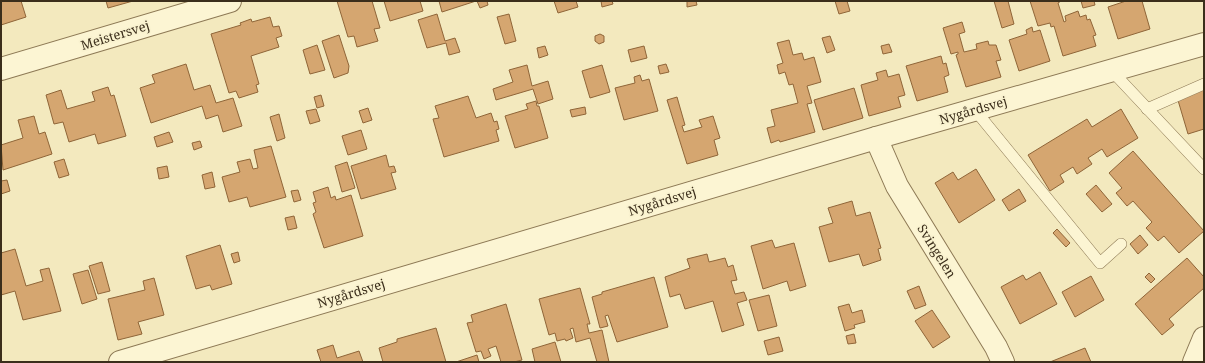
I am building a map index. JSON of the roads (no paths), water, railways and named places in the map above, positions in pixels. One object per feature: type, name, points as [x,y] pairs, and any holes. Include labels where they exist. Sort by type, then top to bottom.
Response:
[{"type":"street","name":"Meistersvej","points":[[1,69],[230,1]]},
{"type":"street","name":"Nygårdsvej","points":[[120,362],[876,138],[1204,44]]},
{"type":"street","name":"Svingelen","points":[[876,138],[897,186],[1004,362]]},
{"type":"street","points":[[1194,362],[1204,338]]},
{"type":"lane","points":[[1111,70],[1204,169]]},
{"type":"lane","points":[[1147,109],[1204,84]]},
{"type":"lane","points":[[975,110],[1100,263],[1122,244]]}]
